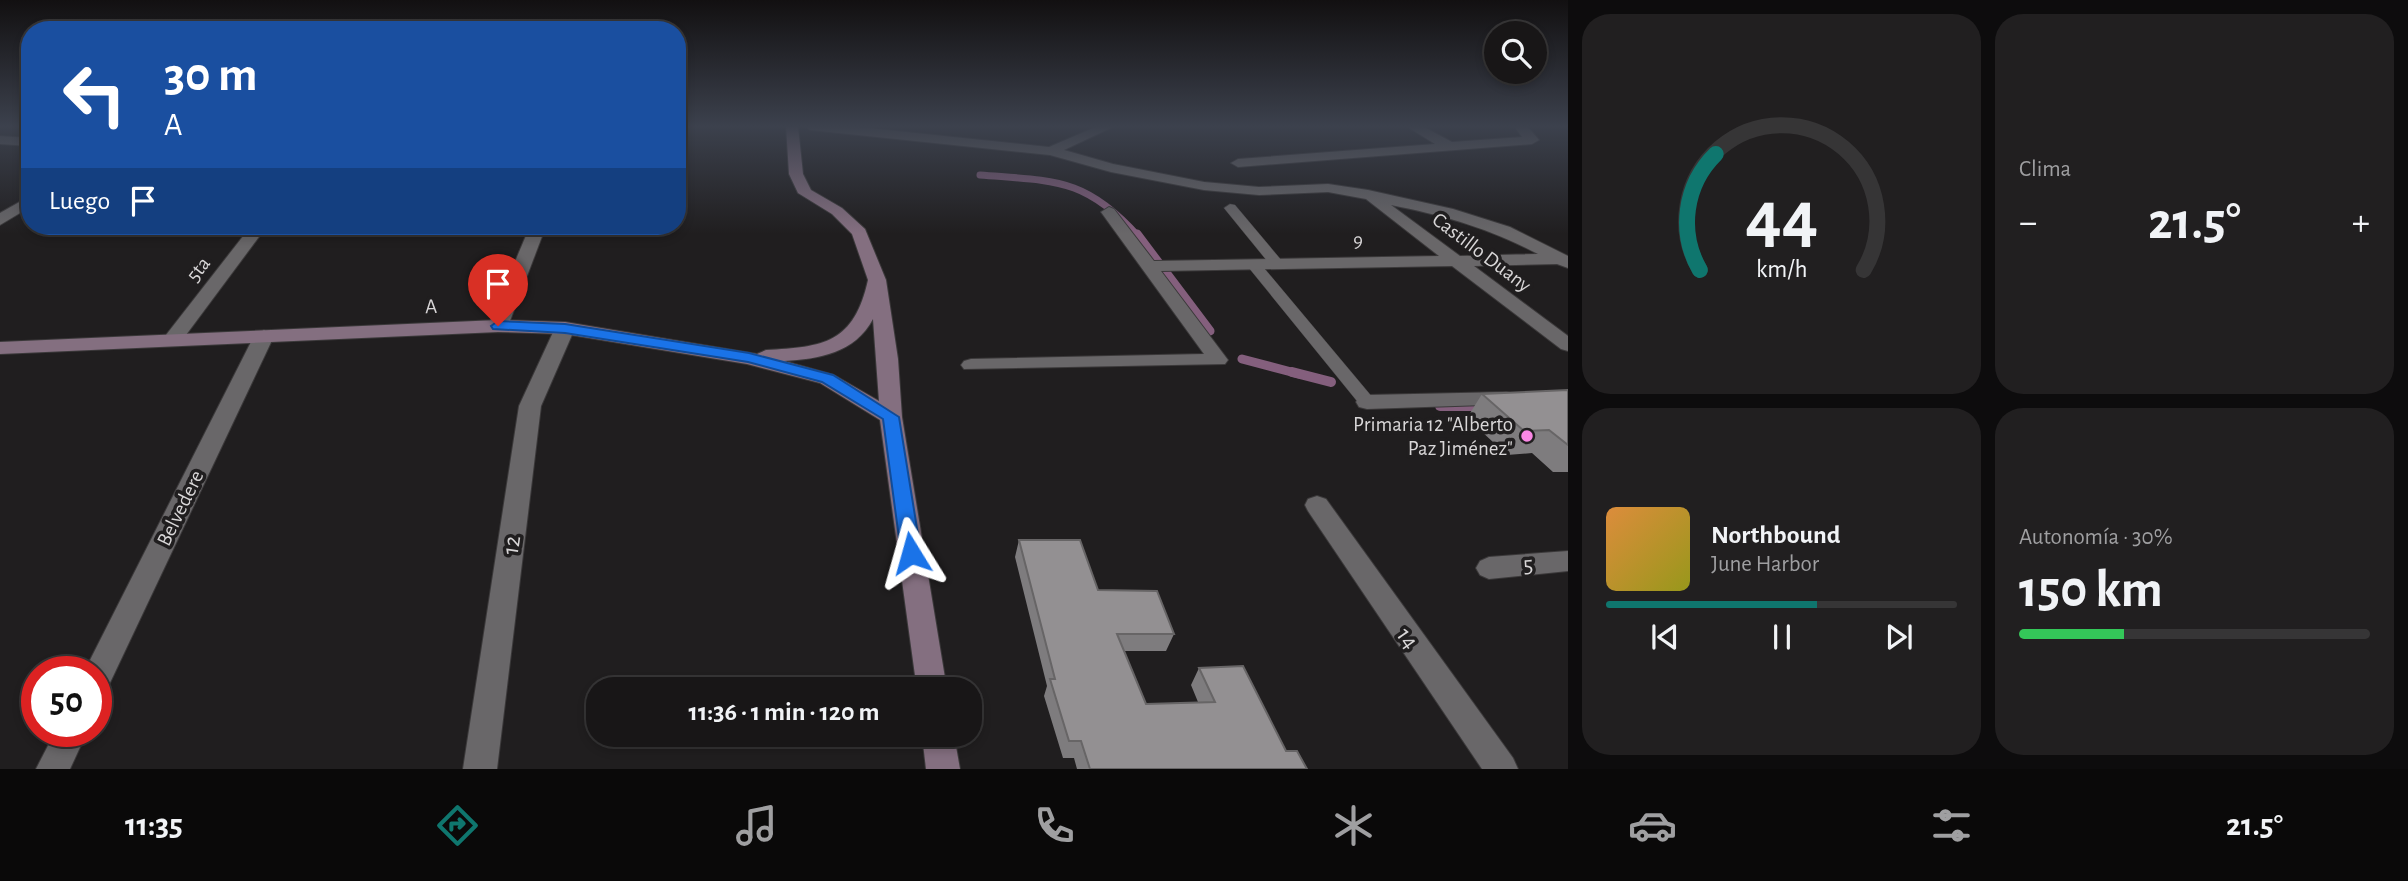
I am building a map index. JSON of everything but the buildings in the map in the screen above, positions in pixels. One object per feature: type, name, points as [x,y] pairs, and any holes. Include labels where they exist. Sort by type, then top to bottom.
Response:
[{"type":"main road","points":[[795,162],[796,174],[805,193],[837,211],[859,232],[877,281],[888,359],[891,417],[930,677]]},
{"type":"main road","points":[[749,358],[802,354],[836,347],[861,326],[877,281]]},
{"type":"main road","name":"A","points":[[0,348],[498,326],[565,328],[749,358],[827,379],[891,417]]},
{"type":"main road","points":[[940,747],[943,769]]},
{"type":"street","points":[[1089,162],[1204,186],[1259,191],[1328,188],[1368,195],[1448,212],[1504,230],[1567,260]]},
{"type":"street","points":[[1238,163],[1254,162]]},
{"type":"street","name":"Castillo Duany","points":[[1368,195],[1568,345]]},
{"type":"street","points":[[0,220],[21,206]]},
{"type":"street","points":[[971,365],[1218,360],[1110,212]]},
{"type":"street","name":"5ta","points":[[173,339],[252,235]]},
{"type":"street","points":[[498,326],[534,235]]},
{"type":"street","name":"9","points":[[1149,266],[1567,260]]},
{"type":"street","name":"12","points":[[480,769],[530,407],[565,328]]},
{"type":"street","name":"Belvedere","points":[[108,656],[264,336]]},
{"type":"street","points":[[1367,402],[1528,399]]},
{"type":"street","name":"14","points":[[1317,505],[1501,769]]},
{"type":"street","name":"5","points":[[1489,568],[1568,561]]},
{"type":"street","points":[[53,769],[64,747]]},
{"type":"lane","points":[[1230,208],[1277,264]]},
{"type":"lane","points":[[1254,265],[1367,402]]},
{"type":"waterway","points":[[980,175],[1049,181],[1084,192],[1101,202],[1138,236]]},
{"type":"waterway","points":[[1137,234],[1210,331]]},
{"type":"waterway","points":[[1242,359],[1299,374]]},
{"type":"waterway","points":[[1292,372],[1331,382]]},
{"type":"waterway","points":[[1440,406],[1485,406]]},
{"type":"place","name":"Primaria 12 \"Alberto Paz Jiménez\"","points":[[1527,436]]},
{"type":"route","points":[[498,326],[565,328],[749,358],[827,379],[891,417],[911,553]]}]
